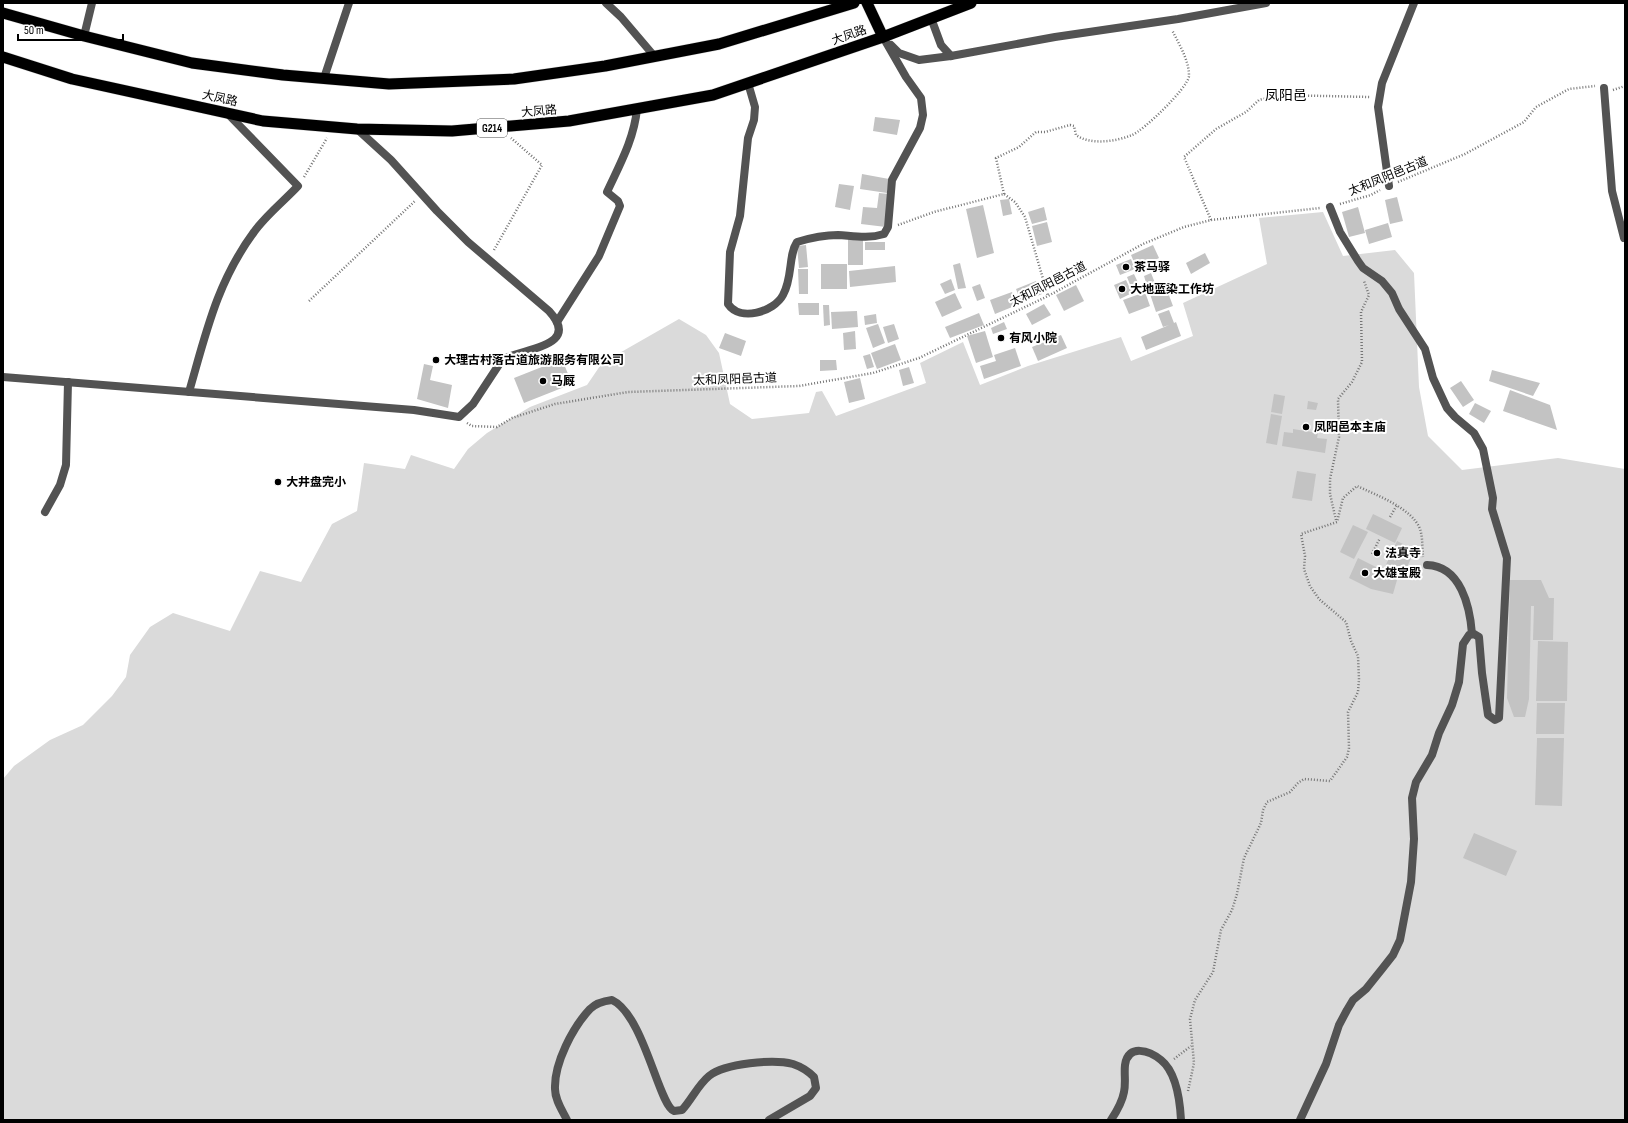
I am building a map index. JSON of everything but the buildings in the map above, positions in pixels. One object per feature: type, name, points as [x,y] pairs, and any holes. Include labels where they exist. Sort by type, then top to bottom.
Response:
[{"type":"highway","points":[[3,13],[84,36],[192,63],[390,84],[514,78],[605,66],[719,44],[854,3]]},
{"type":"highway","points":[[867,3],[883,37]]},
{"type":"highway","name":"大凤路","points":[[3,58],[72,79],[263,121],[357,129],[452,131],[569,121],[713,95],[883,37],[971,3]]},
{"type":"street","points":[[84,36],[92,3]]},
{"type":"street","points":[[324,78],[349,3]]},
{"type":"street","points":[[606,3],[621,17],[655,56]]},
{"type":"street","points":[[883,37],[899,53],[918,60],[951,56],[1055,37],[1168,21],[1266,3]]},
{"type":"street","points":[[1389,186],[1379,114],[1380,97],[1382,83],[1414,3]]},
{"type":"street","points":[[931,18],[941,45],[951,56]]},
{"type":"street","points":[[748,83],[755,107],[754,120],[748,138],[740,216],[730,252],[728,304],[732,310],[755,314],[771,307],[783,296],[790,279],[793,248],[797,242],[812,238],[837,235],[858,238],[877,236],[884,234],[886,230],[892,180],[920,128],[923,115],[921,98],[906,77],[883,37]]},
{"type":"street","points":[[1604,88],[1612,191],[1624,238]]},
{"type":"street","points":[[557,322],[599,256],[620,206],[618,201],[607,192],[629,145],[636,125],[638,109]]},
{"type":"street","points":[[189,392],[212,309],[224,280],[255,230],[298,186],[227,113]]},
{"type":"street","points":[[3,377],[414,410],[459,417],[473,404],[502,360],[509,355],[547,345],[556,337],[559,328],[557,322],[549,311],[463,237],[422,195],[392,160],[357,129]]},
{"type":"street","points":[[1330,207],[1340,232],[1363,268],[1382,281],[1392,293],[1399,310],[1424,349],[1433,378],[1447,408],[1474,433],[1483,449],[1493,498],[1492,509],[1507,558],[1500,714],[1495,720],[1488,715],[1479,637],[1472,634]]},
{"type":"street","points":[[45,512],[60,485],[66,465],[68,382]]},
{"type":"street","points":[[1427,565],[1438,565],[1454,577],[1462,590],[1466,601],[1471,619],[1472,634]]},
{"type":"street","points":[[1300,1120],[1326,1064],[1339,1025],[1347,1010],[1353,1000],[1366,989],[1393,955],[1400,940],[1411,882],[1414,839],[1412,798],[1416,782],[1432,755],[1439,733],[1452,705],[1459,682],[1463,644],[1468,635],[1472,634]]},
{"type":"street","points":[[567,1120],[556,1096],[555,1072],[558,1062],[590,1008],[600,1002],[612,1000],[624,1009],[640,1037],[650,1058],[667,1105],[671,1110],[678,1112],[682,1110],[698,1087],[710,1075],[741,1064],[785,1062],[801,1067],[814,1077],[816,1088],[810,1096],[769,1120]]},
{"type":"street","points":[[1111,1120],[1122,1100],[1125,1090],[1125,1065],[1132,1052],[1139,1050],[1151,1053],[1165,1064],[1173,1078],[1181,1120]]},
{"type":"path","points":[[1048,296],[1025,217],[1015,202],[1004,194],[996,158],[1019,147],[1036,132],[1045,132],[1070,125],[1074,126],[1076,135],[1084,141],[1107,141],[1132,135],[1167,105],[1187,84],[1189,78],[1188,64],[1168,21]]},
{"type":"path","name":"太和凤阳邑古道","points":[[459,417],[472,426],[497,427],[512,418],[555,404],[628,392],[798,386],[873,373],[920,358],[1048,296],[1143,244],[1184,227],[1211,220],[1330,207],[1371,195],[1465,154],[1524,122],[1536,107],[1569,89],[1592,86],[1613,90],[1625,86]]},
{"type":"path","points":[[1211,220],[1184,157],[1216,129],[1246,112],[1259,100],[1279,95],[1380,97]]},
{"type":"path","points":[[298,186],[333,127]]},
{"type":"path","points":[[488,259],[542,165],[512,140],[505,127]]},
{"type":"path","points":[[886,230],[934,212],[1004,194]]},
{"type":"path","points":[[309,301],[422,195]]},
{"type":"path","points":[[1337,522],[1330,494],[1330,479],[1339,437],[1338,399],[1352,382],[1362,362],[1361,312],[1369,295],[1364,284],[1363,268]]},
{"type":"path","points":[[1337,522],[1343,498],[1357,486],[1397,505],[1413,519],[1420,528],[1424,559],[1427,565]]},
{"type":"path","points":[[1390,517],[1397,505]]},
{"type":"path","points":[[1178,1102],[1189,1090],[1192,1077],[1194,1063],[1191,1046],[1190,1019],[1195,1000],[1213,972],[1221,930],[1232,910],[1237,894],[1244,858],[1262,823],[1263,810],[1266,802],[1290,792],[1304,779],[1330,781],[1347,757],[1349,748],[1348,712],[1358,692],[1360,679],[1358,656],[1351,641],[1346,622],[1320,599],[1310,586],[1304,569],[1306,556],[1301,534],[1337,522]]},
{"type":"path","points":[[1372,554],[1380,538]]},
{"type":"path","points":[[1165,1064],[1181,1055],[1191,1046]]},
{"type":"shaded area","points":[[1323,212],[1343,256],[1395,250],[1414,273],[1419,387],[1428,436],[1462,470],[1558,458],[1625,469],[1625,1120],[3,1120],[3,779],[14,766],[50,740],[83,725],[112,696],[126,677],[130,655],[150,627],[173,613],[230,631],[260,571],[301,582],[332,524],[357,511],[364,463],[405,469],[411,455],[454,469],[468,449],[487,433],[530,407],[587,385],[602,363],[679,319],[706,335],[719,353],[730,404],[752,419],[809,413],[816,392],[822,391],[836,416],[926,383],[920,363],[963,342],[980,385],[1028,366],[1121,337],[1131,361],[1193,336],[1183,303],[1267,264],[1259,218]]},
{"type":"place","name":"茶马驿","points":[[1126,267]]},
{"type":"place","name":"大地蓝染工作坊","points":[[1122,289]]},
{"type":"place","name":"有风小院","points":[[1001,338]]},
{"type":"place","name":"大理古村落古道旅游服务有限公司","points":[[436,360]]},
{"type":"place","name":"马厩","points":[[543,381]]},
{"type":"place","name":"凤阳邑本主庙","points":[[1306,427]]},
{"type":"place","name":"大井盘完小","points":[[278,482]]},
{"type":"place","name":"法真寺","points":[[1377,553]]},
{"type":"place","name":"大雄宝殿","points":[[1365,573]]},
{"type":"district","name":"凤阳邑","points":[[1286,95]]}]
